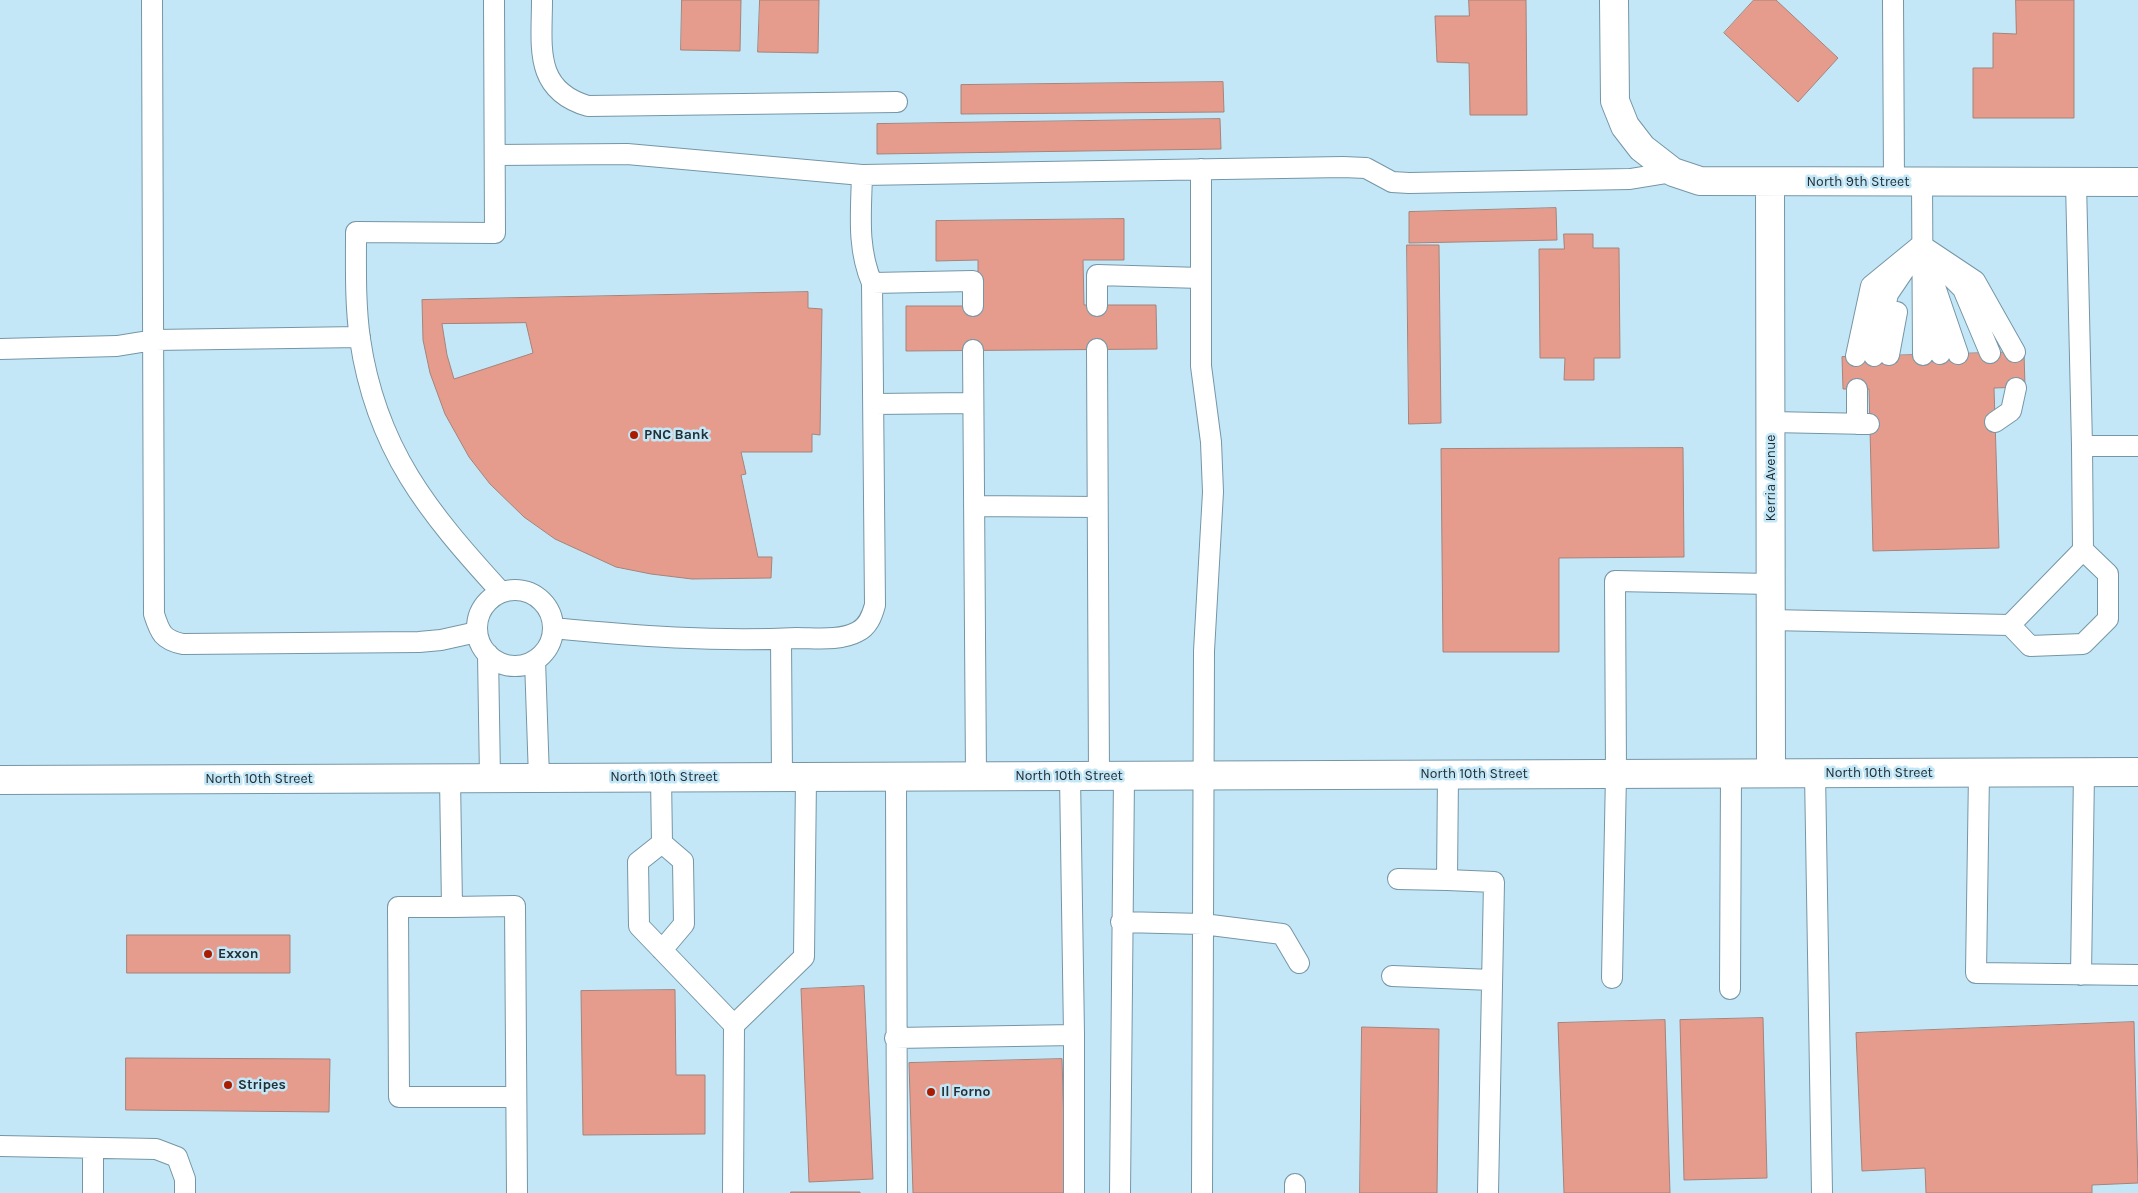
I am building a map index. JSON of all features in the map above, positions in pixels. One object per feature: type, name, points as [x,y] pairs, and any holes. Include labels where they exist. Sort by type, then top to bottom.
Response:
[{"type":"main road","name":"North 9th Street","points":[[1614,0],[1615,101],[1625,126],[1642,148],[1674,172],[1700,181],[2138,182]]},
{"type":"main road","name":"Kerria Avenue","points":[[1770,182],[1771,773]]},
{"type":"main road","name":"North 10th Street","points":[[0,780],[2138,772]]},
{"type":"lane","points":[[152,0],[154,614],[159,631],[170,641],[183,644],[419,642],[441,640],[477,632]]},
{"type":"lane","points":[[494,0],[496,233],[356,232],[360,337],[366,374],[376,410],[395,454],[420,496],[446,532],[501,592]]},
{"type":"lane","points":[[542,0],[543,66],[548,79],[564,95],[588,106],[897,102]]},
{"type":"lane","points":[[1893,0],[1894,182]]},
{"type":"lane","points":[[494,155],[627,154],[862,175],[1343,166],[1366,168],[1392,182],[1409,183],[1630,179],[1674,172]]},
{"type":"lane","points":[[1201,169],[1201,366],[1211,442],[1214,492],[1204,651],[1202,1193]]},
{"type":"lane","points":[[553,628],[661,638],[719,641],[845,636],[859,632],[871,619],[875,605],[872,283],[864,263],[861,247],[862,175]]},
{"type":"lane","points":[[1921,244],[1888,294],[1880,356],[1921,244],[1922,182]]},
{"type":"lane","points":[[2010,626],[2083,550],[2076,182]]},
{"type":"lane","points":[[1921,244],[1975,281],[2015,352]]},
{"type":"lane","points":[[1921,244],[1962,289],[1958,354]]},
{"type":"lane","points":[[1921,244],[1958,354]]},
{"type":"lane","points":[[1921,244],[1958,354]]},
{"type":"lane","points":[[1097,306],[1097,275],[1201,278]]},
{"type":"lane","points":[[872,283],[972,281],[973,306]]},
{"type":"lane","points":[[0,349],[117,346],[154,340],[360,337]]},
{"type":"lane","points":[[1097,349],[1098,507],[1121,922],[1120,1193]]},
{"type":"lane","points":[[973,350],[976,776]]},
{"type":"lane","points":[[1995,422],[2011,411],[2016,388]]},
{"type":"lane","points":[[1771,422],[1863,424],[1856,389]]},
{"type":"lane","points":[[874,404],[973,403]]},
{"type":"lane","points":[[2082,446],[2138,446]]},
{"type":"lane","points":[[974,506],[1098,507]]},
{"type":"lane","points":[[1770,620],[2010,626],[2030,646],[2083,644],[2108,619],[2108,574],[2083,550]]},
{"type":"lane","points":[[1612,978],[1616,774],[1615,581],[1772,584]]},
{"type":"lane","points":[[512,589],[525,590],[536,595],[545,604],[551,615],[553,628],[551,641],[545,652],[535,660],[523,665],[510,665],[498,662],[480,644],[477,632],[482,608],[490,599],[501,592],[512,589]]},
{"type":"lane","points":[[734,1025],[804,957],[794,777],[781,639]]},
{"type":"lane","points":[[488,654],[490,778]]},
{"type":"lane","points":[[535,660],[539,778]]},
{"type":"lane","points":[[1979,772],[1976,973],[2138,975]]},
{"type":"lane","points":[[2081,975],[2084,772]]},
{"type":"lane","points":[[1816,773],[1822,1193]]},
{"type":"lane","points":[[1730,989],[1731,774]]},
{"type":"lane","points":[[1447,880],[1448,775]]},
{"type":"lane","points":[[1070,776],[1074,1035],[1074,1193]]},
{"type":"lane","points":[[661,777],[662,843],[683,861],[684,924],[662,950]]},
{"type":"lane","points":[[896,777],[895,1038],[897,1193]]},
{"type":"lane","points":[[450,778],[452,907]]},
{"type":"lane","points":[[662,843],[638,862],[639,926],[734,1025],[733,1193]]},
{"type":"lane","points":[[1398,879],[1494,882],[1488,1193]]},
{"type":"lane","points":[[516,1097],[399,1097],[398,907],[515,906],[516,1097],[516,1193]]},
{"type":"lane","points":[[1121,922],[1203,924],[1282,934],[1299,963]]},
{"type":"lane","points":[[1392,976],[1492,980]]},
{"type":"lane","points":[[895,1038],[1074,1035]]},
{"type":"lane","points":[[0,1146],[156,1149],[176,1157],[186,1179],[185,1193]]},
{"type":"lane","points":[[92,1148],[92,1193]]},
{"type":"building","points":[[682,0],[741,0],[740,51],[681,50]]},
{"type":"building","points":[[760,0],[819,0],[818,53],[758,52]]},
{"type":"building","points":[[1469,0],[1526,0],[1527,115],[1470,115],[1469,63],[1437,62],[1435,16],[1469,16]]},
{"type":"building","points":[[1754,0],[1776,0],[1838,58],[1798,102],[1724,33]]},
{"type":"building","points":[[2016,0],[2074,0],[2074,118],[1973,118],[1973,68],[1993,68],[1993,33],[2016,34]]},
{"type":"building","points":[[1223,82],[1224,112],[961,114],[961,85]]},
{"type":"building","points":[[1220,119],[1221,149],[877,154],[877,124]]},
{"type":"building","points":[[1556,208],[1557,240],[1409,243],[1409,212]]},
{"type":"building","points":[[1124,219],[1124,260],[1083,260],[1084,305],[1156,305],[1157,349],[906,351],[906,306],[978,306],[978,260],[936,261],[936,221]]},
{"type":"building","points":[[1564,234],[1593,234],[1593,248],[1619,248],[1620,358],[1594,358],[1594,380],[1564,380],[1565,358],[1540,358],[1539,249],[1564,249]]},
{"type":"building","points":[[1407,245],[1439,245],[1441,423],[1409,424]]},
{"type":"building","name":"PNC Bank","points":[[808,292],[808,308],[822,309],[820,435],[812,434],[812,452],[741,452],[746,474],[741,475],[758,557],[772,557],[771,578],[692,579],[616,567],[555,539],[524,517],[490,484],[469,457],[445,414],[430,373],[423,340],[422,300]],"holes":[[[526,323],[533,353],[454,379],[447,355],[442,324]]]},
{"type":"building","points":[[2024,352],[2025,387],[1994,388],[1999,548],[1873,551],[1869,389],[1843,389],[1842,357]]},
{"type":"building","points":[[1683,448],[1684,557],[1559,558],[1559,652],[1443,652],[1441,449]]},
{"type":"building","name":"Exxon","points":[[127,935],[290,935],[290,973],[127,973]]},
{"type":"building","points":[[864,986],[873,1179],[809,1182],[801,989]]},
{"type":"building","points":[[675,990],[676,1075],[705,1075],[705,1134],[583,1135],[581,991]]},
{"type":"building","points":[[1763,1018],[1767,1178],[1684,1180],[1680,1020]]},
{"type":"building","points":[[1665,1020],[1670,1193],[1564,1193],[1558,1023]]},
{"type":"building","points":[[2134,1022],[2138,1183],[2092,1185],[2092,1193],[1926,1193],[1925,1168],[1862,1171],[1856,1033]]},
{"type":"building","points":[[1362,1027],[1439,1029],[1437,1193],[1360,1193]]},
{"type":"building","name":"Stripes","points":[[126,1058],[330,1059],[329,1112],[126,1110]]},
{"type":"building","points":[[1062,1059],[1066,1193],[913,1193],[909,1063]]},
{"type":"building","points":[[860,1192],[860,1193],[791,1193]]},
{"type":"place","name":"PNC Bank","points":[[634,435]]},
{"type":"place","name":"Exxon","points":[[208,954]]},
{"type":"place","name":"Stripes","points":[[228,1085]]},
{"type":"place","name":"Il Forno","points":[[931,1092]]}]
